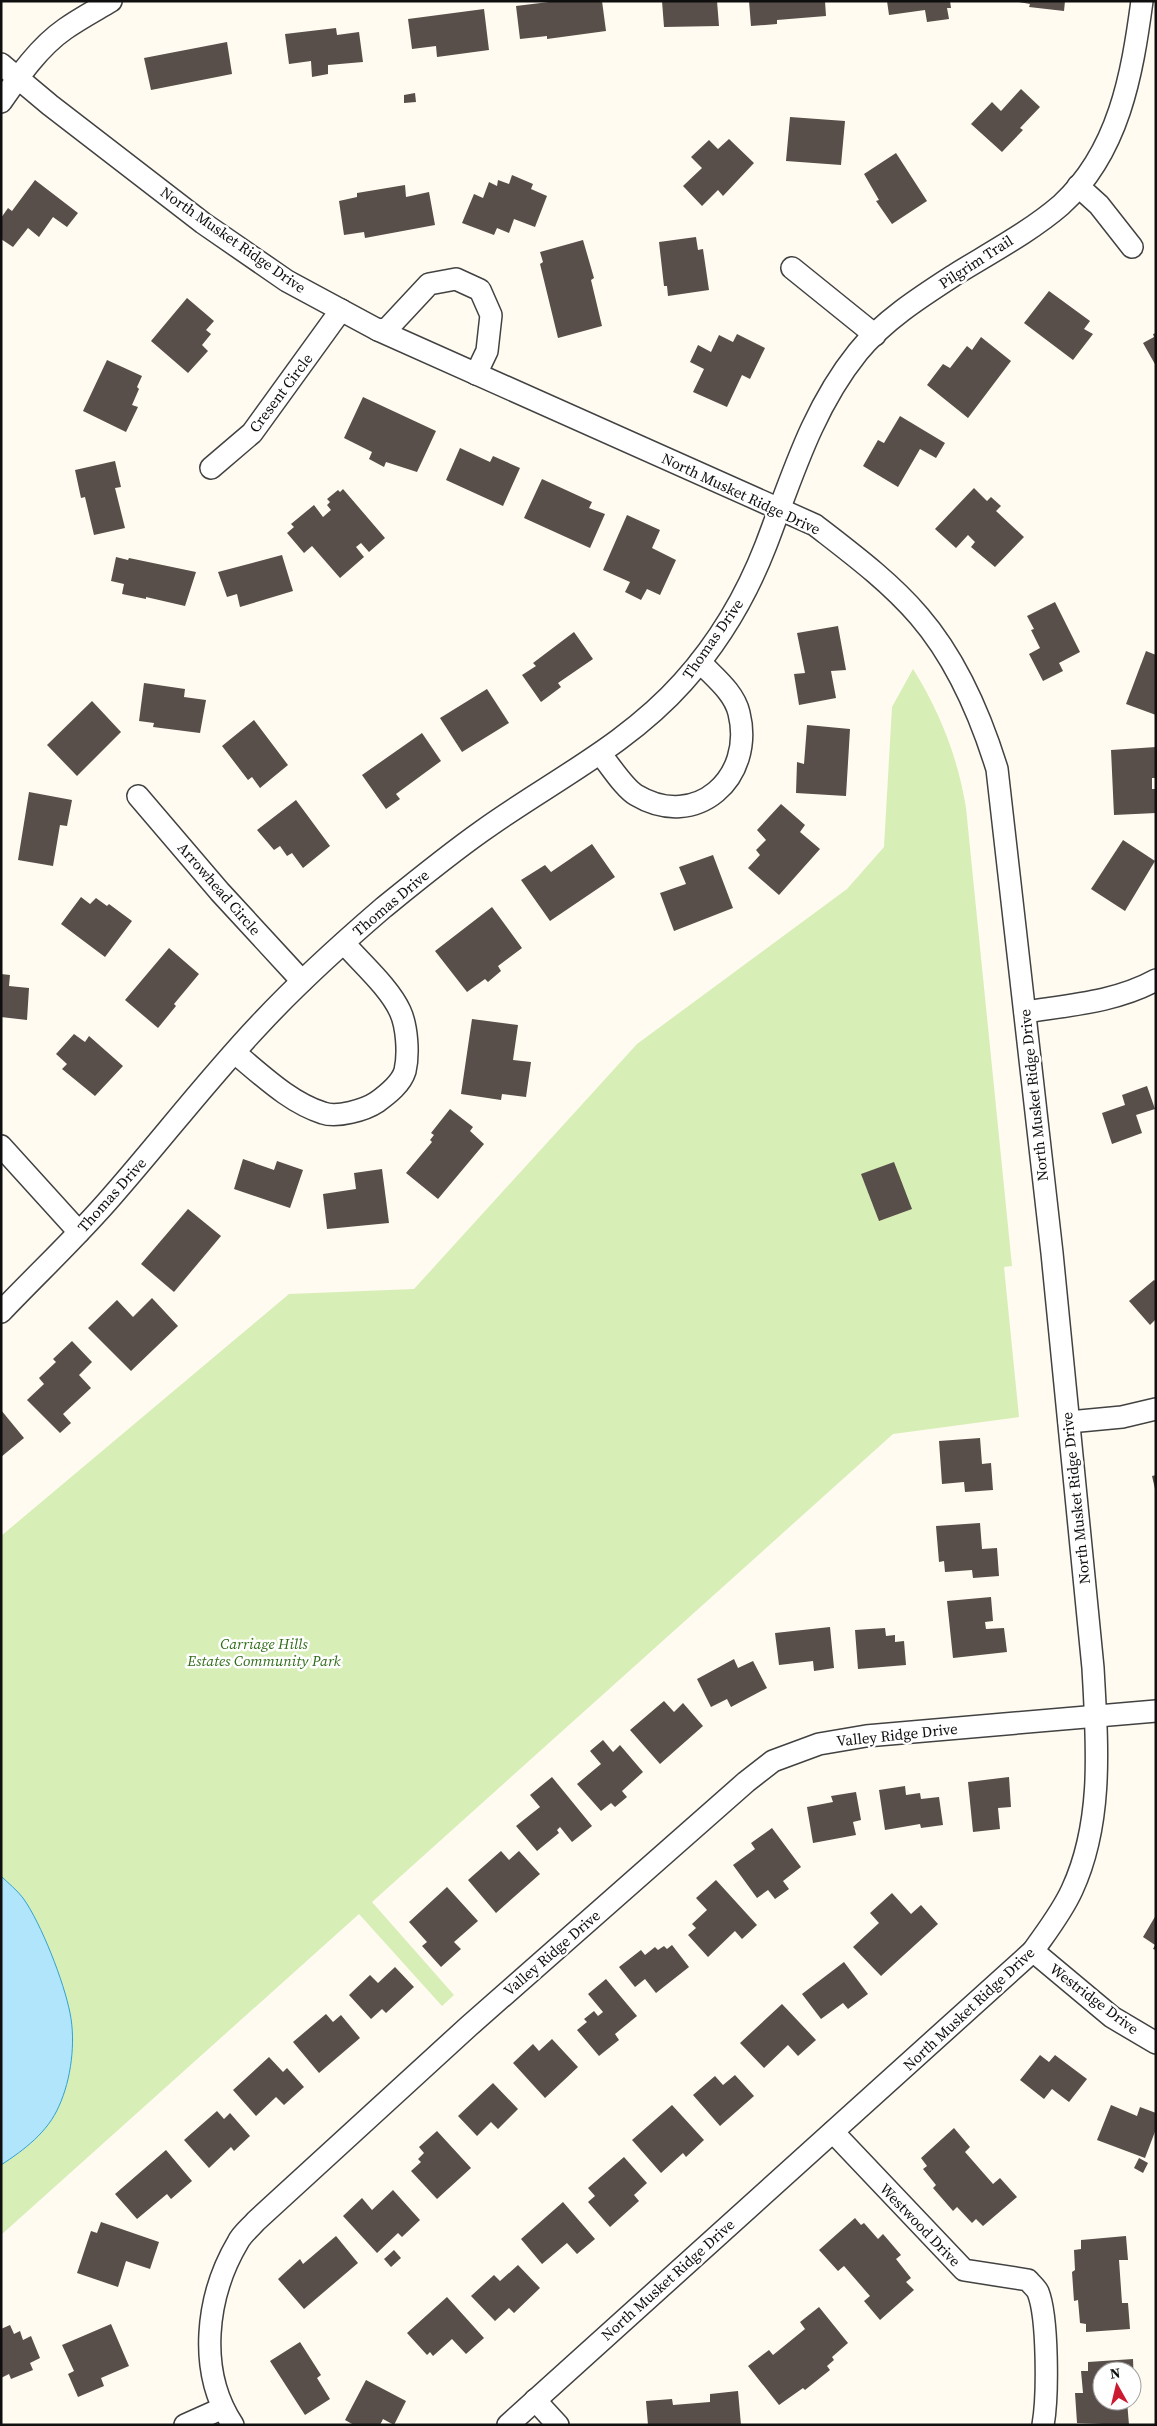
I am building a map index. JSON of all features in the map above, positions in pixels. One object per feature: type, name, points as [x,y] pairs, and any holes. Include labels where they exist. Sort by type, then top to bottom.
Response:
[{"type":"street","points":[[1,102],[17,78],[48,43],[64,29],[111,1]]},
{"type":"street","name":"Pilgrim Trail","points":[[778,509],[814,418],[841,373],[862,347],[921,297],[1059,206],[1078,186],[1100,154],[1120,114],[1135,51],[1142,1]]},
{"type":"street","name":"North Musket Ridge Drive","points":[[1,64],[50,105],[203,223],[287,281],[378,330],[815,525],[871,568],[920,616],[957,671],[983,723],[997,769],[1069,1422],[1093,1668],[1096,1716],[1096,1786],[1087,1846],[1072,1889],[1057,1918],[1033,1951],[508,2425]]},
{"type":"street","points":[[1078,186],[1099,205],[1132,248]]},
{"type":"street","points":[[792,268],[875,335]]},
{"type":"street","points":[[378,330],[387,329],[429,284],[456,279],[480,290],[492,316],[487,351],[476,374]]},
{"type":"street","name":"Cresent Circle","points":[[211,468],[252,433],[341,310]]},
{"type":"street","name":"Thomas Drive","points":[[1,1312],[79,1232],[256,1027],[302,981],[426,873],[482,830],[601,754],[662,704],[700,662],[744,594],[765,547],[778,509]]},
{"type":"street","points":[[601,754],[634,794],[654,804],[685,806],[703,801],[718,790],[735,770],[741,747],[739,711],[726,689],[700,662]]},
{"type":"street","name":"Arrowhead Circle","points":[[138,796],[220,892],[302,981]]},
{"type":"street","points":[[235,1053],[289,1097],[324,1114],[353,1113],[373,1105],[391,1092],[405,1072],[405,1031],[400,1011],[390,996],[344,943]]},
{"type":"street","points":[[1025,1012],[1115,997],[1135,991],[1156,980]]},
{"type":"street","points":[[1,1146],[79,1232]]},
{"type":"street","points":[[1069,1422],[1122,1417],[1156,1409]]},
{"type":"street","name":"Valley Ridge Drive","points":[[228,2416],[214,2384],[209,2335],[218,2286],[238,2241],[256,2221],[469,2026],[746,1782],[773,1761],[819,1744],[866,1736],[1156,1711]]},
{"type":"street","name":"Westridge Drive","points":[[1033,1951],[1112,2017],[1156,2043]]},
{"type":"street","name":"Westwood Drive","points":[[833,2132],[964,2270],[1028,2280],[1037,2292],[1042,2312],[1046,2370],[1043,2425]]},
{"type":"street","points":[[535,2400],[558,2425]]},
{"type":"street","points":[[185,2425],[228,2416]]},
{"type":"green space","name":"Carriage Hills Estates Community Park","points":[[913,669],[932,702],[947,736],[963,789],[966,808],[1012,1266],[1004,1267],[1019,1417],[893,1434],[372,1902],[454,1995],[442,2006],[359,1914],[1,2235],[1,1536],[289,1294],[414,1289],[637,1044],[847,889],[884,847],[892,707]]},
{"type":"water","points":[[1,1876],[23,1898],[44,1937],[67,2000],[72,2024],[72,2048],[67,2085],[59,2106],[49,2124],[34,2140],[1,2165]]},
{"type":"building","points":[[557,1],[602,1],[606,31],[547,39],[547,36],[520,39],[516,6]]},
{"type":"building","points":[[662,1],[717,1],[719,26],[664,27]]},
{"type":"building","points":[[749,1],[825,1],[826,16],[777,20],[777,24],[751,26]]},
{"type":"building","points":[[887,1],[950,1],[951,8],[947,8],[949,19],[927,22],[925,10],[889,15]]},
{"type":"building","points":[[1013,1],[1065,1],[1064,11],[1029,7],[1030,4]]},
{"type":"building","points":[[484,9],[489,50],[437,57],[436,46],[412,49],[408,19]]},
{"type":"building","points":[[336,28],[337,35],[359,32],[363,62],[328,65],[328,74],[312,77],[311,61],[289,64],[285,34]]},
{"type":"building","points":[[227,42],[232,74],[151,90],[144,58]]},
{"type":"building","points":[[1021,89],[1040,107],[1020,128],[1023,130],[1002,152],[971,124],[992,102],[1001,111]]},
{"type":"building","points":[[415,93],[416,102],[404,103],[404,95]]},
{"type":"building","points":[[790,117],[845,121],[841,165],[786,161]]},
{"type":"building","points":[[729,139],[754,163],[723,196],[718,190],[702,206],[683,186],[702,168],[691,157],[709,140],[718,149]]},
{"type":"building","points":[[896,153],[927,201],[892,224],[876,201],[879,200],[864,174]]},
{"type":"building","points":[[512,175],[533,184],[531,189],[547,196],[535,227],[514,219],[509,233],[497,228],[494,235],[462,223],[474,194],[483,198],[489,182],[497,186],[498,180],[509,184]]},
{"type":"building","points":[[35,180],[78,213],[67,227],[53,217],[39,237],[28,228],[13,247],[1,239],[1,218],[8,208],[12,211]]},
{"type":"building","points":[[405,185],[406,197],[429,192],[435,225],[365,238],[364,232],[344,235],[339,201],[357,197],[357,193]]},
{"type":"building","points":[[696,237],[698,250],[703,249],[709,290],[668,296],[667,286],[664,286],[659,242]]},
{"type":"building","points":[[583,240],[594,278],[591,280],[602,326],[558,338],[540,264],[543,262],[540,252]]},
{"type":"building","points":[[1049,291],[1090,321],[1084,329],[1093,334],[1073,360],[1024,323]]},
{"type":"building","points":[[187,298],[214,321],[206,330],[211,334],[202,345],[208,351],[188,373],[151,341]]},
{"type":"building","points":[[1156,333],[1156,366],[1143,343],[1154,337],[1153,334]]},
{"type":"building","points":[[737,334],[765,348],[750,379],[742,375],[727,407],[693,392],[704,369],[690,362],[698,345],[711,352],[719,335],[733,342]]},
{"type":"building","points":[[981,337],[1011,361],[968,418],[927,385],[943,364],[950,368],[967,346],[972,350]]},
{"type":"building","points":[[107,360],[142,376],[132,405],[138,407],[126,432],[83,411]]},
{"type":"building","points":[[363,397],[436,431],[417,472],[386,462],[384,467],[369,459],[372,452],[344,438]]},
{"type":"building","points":[[900,416],[945,443],[936,458],[920,449],[898,487],[863,466],[878,440],[884,443]]},
{"type":"building","points":[[460,448],[490,462],[493,456],[520,468],[503,506],[446,480]]},
{"type":"building","points":[[115,461],[121,487],[115,488],[125,528],[94,535],[85,497],[81,498],[75,470]]},
{"type":"building","points":[[542,479],[592,502],[589,508],[605,514],[590,548],[524,518]]},
{"type":"building","points":[[974,488],[987,501],[991,497],[1001,506],[996,511],[1024,537],[995,567],[971,547],[975,542],[968,535],[956,548],[935,529]]},
{"type":"building","points":[[343,489],[385,538],[369,552],[361,543],[356,547],[364,557],[340,578],[312,546],[304,553],[287,533],[294,527],[291,524],[314,505],[323,517],[331,510],[327,505],[330,502],[327,499],[338,490],[340,492]]},
{"type":"building","points":[[627,515],[660,530],[652,548],[676,560],[660,595],[647,589],[641,600],[625,592],[630,582],[603,570]]},
{"type":"building","points":[[282,555],[293,591],[240,607],[237,594],[227,597],[218,572]]},
{"type":"building","points":[[116,557],[196,572],[185,606],[146,597],[146,599],[122,594],[124,584],[111,581]]},
{"type":"building","points":[[1055,602],[1080,652],[1059,663],[1063,671],[1043,681],[1029,654],[1040,648],[1031,630],[1034,629],[1027,616]]},
{"type":"building","points":[[838,626],[846,670],[831,671],[836,698],[799,705],[794,674],[805,673],[797,633]]},
{"type":"building","points":[[574,632],[593,659],[558,683],[561,687],[541,702],[522,675],[536,666],[533,663]]},
{"type":"building","points":[[1146,651],[1156,655],[1156,715],[1126,704]]},
{"type":"building","points":[[144,683],[185,689],[184,697],[206,700],[200,733],[153,727],[154,723],[139,721]]},
{"type":"building","points":[[487,689],[509,723],[462,752],[440,718]]},
{"type":"building","points":[[92,701],[121,732],[77,776],[47,745]]},
{"type":"building","points":[[254,720],[288,765],[260,788],[252,777],[248,780],[222,746]]},
{"type":"building","points":[[807,725],[850,729],[846,796],[796,793],[797,762],[804,764]]},
{"type":"building","points":[[422,733],[441,761],[396,794],[400,799],[386,809],[362,775]]},
{"type":"building","points":[[1156,747],[1155,778],[1152,778],[1152,789],[1155,789],[1156,813],[1114,815],[1111,750]]},
{"type":"building","points":[[29,792],[72,800],[67,826],[60,825],[53,866],[18,860]]},
{"type":"building","points":[[296,800],[330,846],[303,868],[292,853],[287,856],[280,846],[274,850],[257,830]]},
{"type":"building","points":[[781,804],[805,825],[800,832],[820,849],[779,895],[748,868],[760,855],[756,850],[766,840],[757,830]]},
{"type":"building","points":[[1123,840],[1155,861],[1125,911],[1091,889]]},
{"type":"building","points":[[592,844],[615,877],[550,921],[521,880],[545,865],[551,872]]},
{"type":"building","points":[[713,855],[733,908],[674,931],[660,893],[686,884],[679,867]]},
{"type":"building","points":[[81,897],[90,904],[96,898],[107,906],[109,904],[132,921],[105,957],[61,924]]},
{"type":"building","points":[[492,907],[522,948],[498,966],[501,971],[488,982],[485,979],[467,992],[435,951]]},
{"type":"building","points":[[169,948],[199,974],[174,1004],[176,1006],[158,1028],[125,1000]]},
{"type":"building","points":[[1,974],[10,975],[9,986],[29,988],[27,1020],[1,1017]]},
{"type":"building","points":[[472,1019],[518,1025],[513,1060],[531,1062],[526,1097],[502,1094],[501,1100],[461,1094]]},
{"type":"building","points":[[74,1034],[85,1042],[89,1036],[123,1066],[95,1096],[62,1069],[67,1064],[56,1054]]},
{"type":"building","points":[[1147,1086],[1155,1109],[1136,1115],[1142,1133],[1112,1144],[1102,1113],[1125,1105],[1122,1095]]},
{"type":"building","points":[[450,1109],[473,1127],[470,1131],[484,1144],[438,1199],[406,1173],[432,1142],[430,1140],[434,1135],[431,1133]]},
{"type":"building","points":[[243,1159],[274,1170],[277,1161],[303,1170],[290,1208],[234,1189]]},
{"type":"building","points":[[894,1162],[912,1209],[879,1221],[861,1174]]},
{"type":"building","points":[[382,1169],[389,1223],[327,1229],[323,1194],[356,1189],[354,1173]]},
{"type":"building","points":[[188,1209],[221,1236],[174,1292],[141,1264]]},
{"type":"building","points":[[1154,1280],[1156,1282],[1156,1319],[1150,1325],[1129,1301]]},
{"type":"building","points":[[152,1298],[178,1326],[131,1371],[88,1328],[117,1300],[133,1317]]},
{"type":"building","points":[[72,1341],[92,1362],[79,1375],[91,1388],[63,1414],[71,1423],[60,1433],[27,1400],[44,1384],[39,1378],[56,1362],[53,1359]]},
{"type":"building","points":[[1,1410],[24,1438],[1,1457]]},
{"type":"building","points":[[980,1438],[982,1464],[991,1463],[993,1490],[965,1492],[964,1482],[942,1484],[939,1441]]},
{"type":"building","points":[[1156,1475],[1156,1489],[1155,1489],[1152,1476]]},
{"type":"building","points":[[980,1523],[982,1549],[997,1548],[999,1576],[973,1578],[972,1570],[945,1572],[944,1561],[939,1562],[936,1526]]},
{"type":"building","points":[[991,1597],[993,1621],[985,1622],[986,1629],[1004,1628],[1007,1652],[953,1658],[947,1601]]},
{"type":"building","points":[[830,1627],[834,1668],[814,1671],[813,1661],[779,1665],[775,1633]]},
{"type":"building","points":[[885,1628],[886,1636],[895,1635],[895,1642],[904,1641],[906,1665],[858,1669],[855,1630]]},
{"type":"building","points":[[734,1659],[738,1668],[753,1661],[767,1688],[731,1707],[727,1699],[711,1707],[697,1679]]},
{"type":"building","points":[[664,1701],[674,1712],[683,1703],[703,1726],[660,1764],[630,1730]]},
{"type":"building","points":[[603,1740],[613,1752],[620,1745],[643,1772],[622,1791],[627,1797],[615,1807],[611,1803],[601,1811],[577,1784],[601,1764],[590,1751]]},
{"type":"building","points":[[552,1777],[592,1826],[572,1842],[560,1827],[557,1830],[559,1833],[537,1851],[516,1826],[540,1807],[530,1795]]},
{"type":"building","points":[[1009,1777],[1011,1807],[998,1808],[1000,1829],[973,1832],[968,1782]]},
{"type":"building","points":[[905,1786],[906,1795],[920,1793],[921,1799],[939,1797],[943,1825],[921,1828],[920,1824],[885,1830],[879,1790]]},
{"type":"building","points":[[856,1792],[861,1820],[853,1822],[856,1835],[813,1843],[807,1807],[833,1802],[831,1796]]},
{"type":"building","points":[[772,1828],[801,1867],[783,1881],[789,1889],[775,1899],[768,1890],[757,1898],[733,1865],[755,1849],[751,1843]]},
{"type":"building","points":[[501,1851],[509,1860],[519,1851],[540,1874],[496,1913],[468,1880]]},
{"type":"building","points":[[716,1880],[757,1925],[742,1939],[735,1931],[708,1957],[688,1935],[696,1928],[692,1924],[707,1910],[696,1898]]},
{"type":"building","points":[[447,1887],[478,1921],[454,1942],[461,1949],[441,1967],[422,1946],[427,1942],[409,1922]]},
{"type":"building","points":[[892,1893],[911,1914],[921,1905],[938,1924],[881,1976],[853,1947],[879,1923],[870,1913]]},
{"type":"building","points":[[1156,1915],[1156,1950],[1153,1949],[1155,1945],[1143,1937]]},
{"type":"building","points":[[672,1945],[689,1967],[656,1993],[645,1979],[635,1987],[619,1967],[641,1950],[645,1955],[655,1947],[658,1950],[664,1946],[667,1949]]},
{"type":"building","points":[[844,1962],[868,1994],[848,2009],[843,2003],[821,2019],[802,1994]]},
{"type":"building","points":[[395,1967],[414,1987],[386,2013],[382,2009],[371,2019],[349,1995],[370,1975],[378,1983]]},
{"type":"building","points":[[606,1979],[637,2016],[615,2034],[619,2040],[599,2056],[577,2030],[587,2022],[584,2019],[594,2011],[598,2016],[603,2012],[588,1994]]},
{"type":"building","points":[[782,2004],[816,2040],[798,2056],[788,2045],[764,2068],[740,2043]]},
{"type":"building","points":[[326,2014],[333,2022],[341,2015],[360,2038],[319,2073],[293,2042]]},
{"type":"building","points":[[552,2039],[578,2067],[545,2098],[513,2063],[533,2044],[539,2051]]},
{"type":"building","points":[[1040,2055],[1049,2062],[1055,2055],[1087,2079],[1069,2102],[1052,2089],[1044,2099],[1020,2080]]},
{"type":"building","points":[[269,2057],[283,2072],[287,2068],[304,2087],[284,2105],[276,2097],[256,2116],[233,2090]]},
{"type":"building","points":[[735,2075],[754,2096],[720,2126],[693,2095],[715,2076],[723,2085]]},
{"type":"building","points":[[493,2083],[518,2109],[498,2129],[491,2122],[477,2136],[458,2116]]},
{"type":"building","points":[[672,2105],[704,2140],[686,2157],[683,2153],[661,2173],[632,2140]]},
{"type":"building","points":[[1111,2105],[1137,2116],[1140,2107],[1156,2113],[1156,2129],[1145,2158],[1097,2140]]},
{"type":"building","points":[[217,2111],[224,2119],[230,2113],[250,2136],[234,2151],[231,2147],[209,2168],[184,2140]]},
{"type":"building","points":[[954,2128],[970,2147],[965,2152],[993,2184],[1000,2178],[1017,2197],[983,2226],[976,2219],[972,2223],[957,2207],[953,2211],[933,2188],[936,2185],[923,2169],[927,2166],[921,2158]]},
{"type":"building","points":[[437,2131],[471,2168],[437,2199],[411,2171],[421,2162],[418,2159],[424,2153],[419,2147]]},
{"type":"building","points":[[166,2150],[192,2181],[171,2199],[167,2194],[137,2219],[115,2194]]},
{"type":"building","points":[[624,2157],[647,2183],[634,2195],[639,2201],[610,2227],[588,2202],[595,2196],[588,2188]]},
{"type":"building","points":[[1139,2158],[1148,2163],[1143,2173],[1134,2168]]},
{"type":"building","points":[[393,2190],[420,2220],[402,2237],[398,2233],[377,2253],[343,2216],[362,2198],[372,2210]]},
{"type":"building","points":[[563,2202],[595,2239],[577,2254],[567,2243],[542,2264],[521,2239]]},
{"type":"building","points":[[855,2218],[861,2225],[864,2223],[878,2239],[883,2234],[901,2255],[896,2259],[911,2278],[906,2282],[914,2290],[880,2320],[864,2301],[870,2296],[844,2266],[838,2271],[819,2250]]},
{"type":"building","points":[[101,2222],[159,2242],[150,2269],[126,2261],[118,2287],[77,2273],[91,2231],[97,2233]]},
{"type":"building","points":[[336,2236],[358,2263],[304,2309],[278,2279],[300,2259],[303,2264]]},
{"type":"building","points":[[1126,2236],[1128,2260],[1119,2260],[1122,2303],[1128,2303],[1130,2329],[1086,2332],[1086,2324],[1080,2323],[1078,2300],[1074,2301],[1072,2272],[1075,2270],[1074,2250],[1081,2249],[1081,2240]]},
{"type":"building","points":[[394,2250],[401,2258],[391,2267],[384,2259]]},
{"type":"building","points":[[518,2265],[540,2288],[514,2313],[509,2308],[495,2321],[471,2296],[494,2275],[500,2281]]},
{"type":"building","points":[[447,2297],[484,2338],[466,2354],[452,2339],[433,2356],[430,2352],[427,2355],[407,2333]]},
{"type":"building","points":[[819,2307],[848,2343],[832,2357],[834,2360],[827,2366],[830,2370],[805,2390],[803,2388],[779,2405],[748,2366],[769,2350],[773,2355],[805,2329],[800,2322]]},
{"type":"building","points":[[111,2324],[129,2366],[101,2378],[104,2386],[78,2397],[68,2374],[74,2371],[62,2345]]},
{"type":"building","points":[[10,2325],[14,2334],[20,2331],[23,2340],[31,2336],[40,2358],[30,2363],[33,2370],[11,2379],[9,2374],[1,2378],[1,2329]]},
{"type":"building","points":[[300,2342],[321,2375],[317,2378],[330,2399],[305,2415],[270,2361]]},
{"type":"building","points":[[1133,2359],[1133,2361],[1103,2361]]},
{"type":"building","points":[[1088,2362],[1092,2362],[1092,2411],[1128,2411],[1129,2425],[1077,2423],[1075,2393],[1083,2393],[1081,2371],[1088,2371]]},
{"type":"building","points":[[366,2380],[406,2401],[394,2425],[383,2419],[380,2425],[354,2425],[345,2420]]},
{"type":"building","points":[[738,2391],[741,2425],[648,2425],[646,2401],[672,2399],[673,2405],[710,2402],[710,2394]]}]
